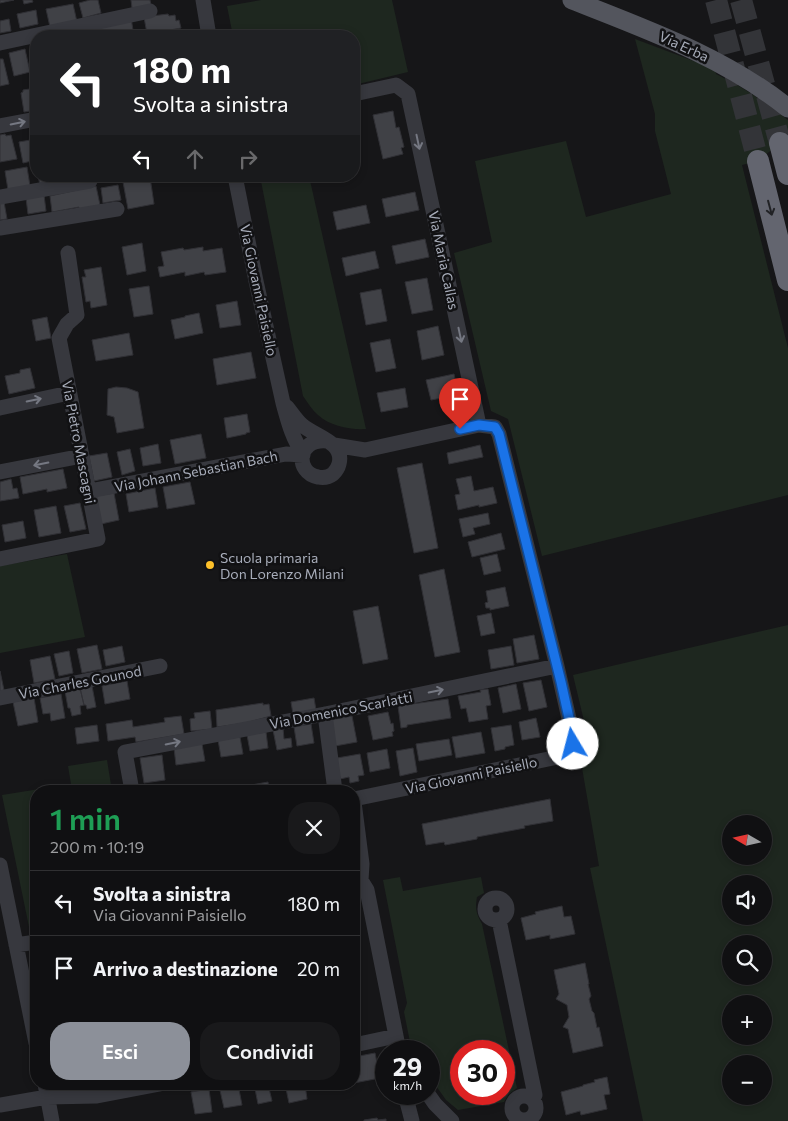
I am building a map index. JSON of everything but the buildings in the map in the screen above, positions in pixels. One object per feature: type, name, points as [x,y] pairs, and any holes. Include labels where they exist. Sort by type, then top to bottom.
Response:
[{"type":"highway","points":[[780,143],[788,174]]},
{"type":"highway","points":[[758,161],[788,280]]},
{"type":"main road","name":"Via Erba","points":[[572,0],[702,53],[788,108]]},
{"type":"street","points":[[203,0],[208,30]]},
{"type":"street","points":[[64,30],[150,11]]},
{"type":"street","points":[[0,44],[30,37]]},
{"type":"street","name":"Via Maria Callas","points":[[360,93],[396,84],[408,94],[479,425]]},
{"type":"street","points":[[0,126],[30,120]]},
{"type":"street","points":[[0,197],[84,182]]},
{"type":"street","name":"Via Giovanni Paisiello","points":[[236,182],[284,404],[297,445],[303,454]]},
{"type":"street","points":[[0,228],[117,209]]},
{"type":"street","name":"Via Pietro Mascagni","points":[[0,559],[98,538],[59,338],[67,324],[77,315],[68,253]]},
{"type":"street","points":[[0,408],[69,393]]},
{"type":"street","name":"Via Giovanni Paisiello","points":[[284,404],[303,426],[331,443],[365,450]]},
{"type":"street","name":"Via Giovanni Paisiello","points":[[337,469],[365,450],[479,425],[495,427],[499,434],[573,736],[573,744],[570,750],[558,757],[360,799]]},
{"type":"street","points":[[319,440],[331,443],[339,452],[340,461],[337,469],[331,475],[324,478],[310,474],[302,462],[306,448],[311,443],[319,440]]},
{"type":"street","name":"Via Johann Sebastian Bach","points":[[89,491],[286,454],[303,454]]},
{"type":"street","points":[[0,472],[82,456]]},
{"type":"street","name":"Via Charles Gounod","points":[[0,698],[160,666]]},
{"type":"street","name":"Via Domenico Scarlatti","points":[[131,785],[125,752],[324,714],[557,666]]},
{"type":"street","points":[[324,714],[334,785]]},
{"type":"street","points":[[360,848],[362,864],[360,868]]},
{"type":"street","points":[[0,865],[30,1014]]},
{"type":"street","points":[[360,882],[366,890],[396,1040]]},
{"type":"street","points":[[501,919],[499,920],[535,1095],[533,1099],[528,1096],[516,1099],[513,1104],[512,1118]]},
{"type":"street","points":[[16,945],[30,943]]},
{"type":"street","points":[[360,1045],[375,1045]]},
{"type":"street","points":[[0,1105],[46,1091],[97,1096],[128,1090]]},
{"type":"street","points":[[46,1091],[52,1121]]},
{"type":"street","points":[[408,1105],[412,1121]]},
{"type":"street","points":[[436,1105],[452,1121]]},
{"type":"shaded area","points":[[261,0],[392,0],[408,72],[360,84],[360,30],[232,30],[227,6]]},
{"type":"shaded area","points":[[635,39],[715,69],[716,74],[754,95],[788,120],[788,145],[780,143],[758,161],[742,165],[788,348],[788,495],[542,556],[508,419],[491,411],[454,253],[492,242],[475,161],[566,141],[586,217],[671,194],[655,131],[655,114]]},
{"type":"shaded area","points":[[261,182],[310,182],[366,429],[347,428],[328,422],[316,413],[303,396]]},
{"type":"shaded area","points":[[67,554],[85,637],[0,653],[0,566]]},
{"type":"shaded area","points":[[788,625],[788,1121],[643,1121],[590,868],[599,866],[581,762],[590,746],[573,675]]},
{"type":"shaded area","points":[[107,760],[111,785],[65,785],[71,784],[68,766]]},
{"type":"shaded area","points":[[30,791],[29,927],[2,795]]},
{"type":"shaded area","points":[[400,877],[403,891],[481,877],[484,893],[477,897],[476,911],[482,924],[507,1040],[450,1040],[450,1103],[440,1092],[440,1040],[410,1040],[404,1012],[407,1003],[383,880]]},
{"type":"shaded area","points":[[452,1105],[487,1105],[458,1110]]},
{"type":"tunnel","points":[[716,0],[758,161]]},
{"type":"tunnel","points":[[741,0],[780,143]]},
{"type":"place","name":"Scuola primaria Don Lorenzo Milani","points":[[210,565]]},
{"type":"route","points":[[460,429],[479,425],[495,427],[499,434],[561,682],[573,736],[573,744]]}]
